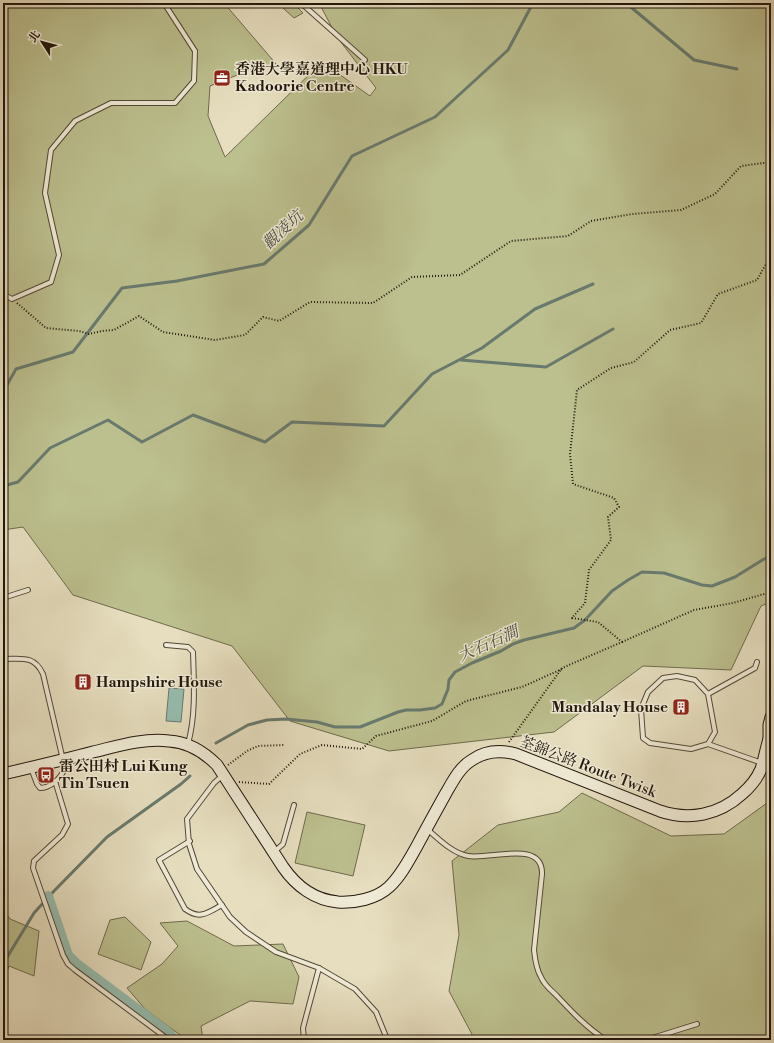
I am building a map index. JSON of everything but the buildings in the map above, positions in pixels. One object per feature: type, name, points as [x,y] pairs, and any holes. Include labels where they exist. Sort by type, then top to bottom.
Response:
[{"type":"main road","name":"荃錦公路 Route Twisk","points":[[3,774],[130,744],[155,740],[170,741],[188,745],[207,756],[224,775],[291,878],[306,891],[325,899],[334,902],[351,902],[374,896],[389,887],[402,871],[464,766],[478,756],[502,751],[527,758],[660,811],[673,815],[698,816],[712,812],[732,802],[749,787],[756,778],[763,763],[770,736],[769,724],[771,717]]},
{"type":"lane","points":[[3,294],[12,299],[51,282],[59,255],[45,193],[51,150],[74,121],[111,103],[175,104],[194,81],[195,51],[164,3]]},
{"type":"lane","points":[[301,3],[365,60]]},
{"type":"lane","points":[[3,598],[28,590]]},
{"type":"lane","points":[[166,645],[188,647],[193,652],[194,710],[192,729],[188,745]]},
{"type":"lane","points":[[3,658],[29,659],[38,665],[43,674],[64,770],[55,781],[45,788],[40,788],[31,767]]},
{"type":"lane","points":[[708,694],[755,668],[757,662]]},
{"type":"lane","points":[[708,744],[715,732],[708,694],[694,680],[677,676],[663,678],[648,692],[641,709],[643,738],[650,743],[692,749],[708,744],[763,763]]},
{"type":"lane","points":[[224,775],[214,784],[187,819],[190,841],[189,844],[197,869],[230,917],[246,932],[276,952],[319,968],[355,989],[376,1012],[387,1039],[386,1040]]},
{"type":"lane","points":[[55,781],[68,824],[62,835],[34,861],[33,868],[63,955],[68,964],[169,1040]]},
{"type":"lane","points":[[274,852],[283,844],[294,805]]},
{"type":"lane","points":[[427,828],[452,849],[465,855],[524,854],[533,855],[539,860],[542,866],[542,874],[534,950],[536,966],[544,983],[579,1019],[606,1040]]},
{"type":"lane","points":[[190,841],[159,860],[185,909],[191,914],[198,916],[205,914],[222,905]]},
{"type":"lane","points":[[304,1040],[303,1028],[319,968]]},
{"type":"lane","points":[[646,1040],[697,1024]]},
{"type":"path","points":[[12,299],[46,328],[79,331],[89,334],[114,330],[139,316],[163,332],[215,340],[245,335],[263,317],[279,321],[310,302],[372,303],[412,276],[460,275],[511,241],[568,236],[591,221],[632,214],[681,210],[715,194],[741,166],[771,162]]},
{"type":"path","points":[[622,642],[598,622],[572,618],[585,603],[589,570],[611,540],[608,517],[620,507],[614,498],[573,484],[570,454],[577,390],[611,368],[634,362],[670,330],[701,323],[718,294],[757,280],[771,255]]},
{"type":"path","points":[[224,775],[269,784],[300,754],[322,745],[362,749],[376,736],[432,721],[466,701],[522,687],[694,610],[733,603],[771,592]]},
{"type":"path","points":[[502,751],[562,668]]},
{"type":"path","points":[[224,775],[247,751],[258,746],[284,745]]},
{"type":"green space","points":[[3,3],[224,3],[277,65],[257,67],[210,86],[208,116],[225,157],[322,62],[370,96],[376,88],[337,37],[319,3],[771,3],[771,602],[761,606],[731,670],[643,666],[554,732],[389,751],[290,721],[232,646],[73,595],[23,527],[3,530]]},
{"type":"green space","points":[[293,3],[303,13],[294,18],[283,8]]},
{"type":"green space","points":[[582,793],[671,836],[724,834],[767,803],[771,795],[771,1040],[475,1040],[449,991],[459,935],[452,861],[498,825],[559,812]]},
{"type":"green space","points":[[307,812],[365,825],[353,876],[295,863]]},
{"type":"green space","points":[[3,909],[10,919],[39,931],[34,976],[9,966],[3,982]]},
{"type":"green space","points":[[125,917],[151,942],[141,970],[98,954],[110,920]]},
{"type":"green space","points":[[187,921],[234,946],[283,944],[299,977],[293,1004],[250,1001],[201,1026],[203,1040],[187,1040],[145,1009],[127,988],[162,964],[178,946],[160,923]]},
{"type":"water","points":[[169,688],[184,689],[181,722],[166,721]]},
{"type":"waterway","name":"觀凌坑","points":[[3,392],[16,369],[73,352],[122,288],[177,281],[264,264],[309,225],[352,156],[435,117],[508,50],[533,3]]},
{"type":"waterway","points":[[626,3],[694,60],[737,69]]},
{"type":"waterway","points":[[3,486],[18,482],[50,448],[108,420],[142,442],[193,415],[265,442],[292,422],[384,426],[432,374],[482,348],[535,309],[593,284]]},
{"type":"waterway","points":[[461,360],[546,367],[613,329]]},
{"type":"waterway","name":"大石石澗","points":[[216,743],[248,725],[267,720],[286,719],[317,722],[335,727],[360,727],[398,712],[435,708],[442,704],[448,689],[449,680],[455,672],[513,644],[574,628],[585,620],[612,591],[642,572],[664,573],[702,585],[712,586],[735,577],[764,559],[771,558]]},
{"type":"waterway","points":[[3,964],[34,913],[107,837],[190,776]]},
{"type":"waterway","points":[[48,896],[68,955],[77,964],[168,1032],[175,1040]]},
{"type":"place","name":"香港大學嘉道理中心 HKU Kadoorie Centre","points":[[222,78]]},
{"type":"place","name":"Hampshire House","points":[[83,682]]},
{"type":"place","name":"Mandalay House","points":[[681,707]]},
{"type":"place","name":"雷公田村 Lui Kung Tin Tsuen","points":[[46,775]]}]
